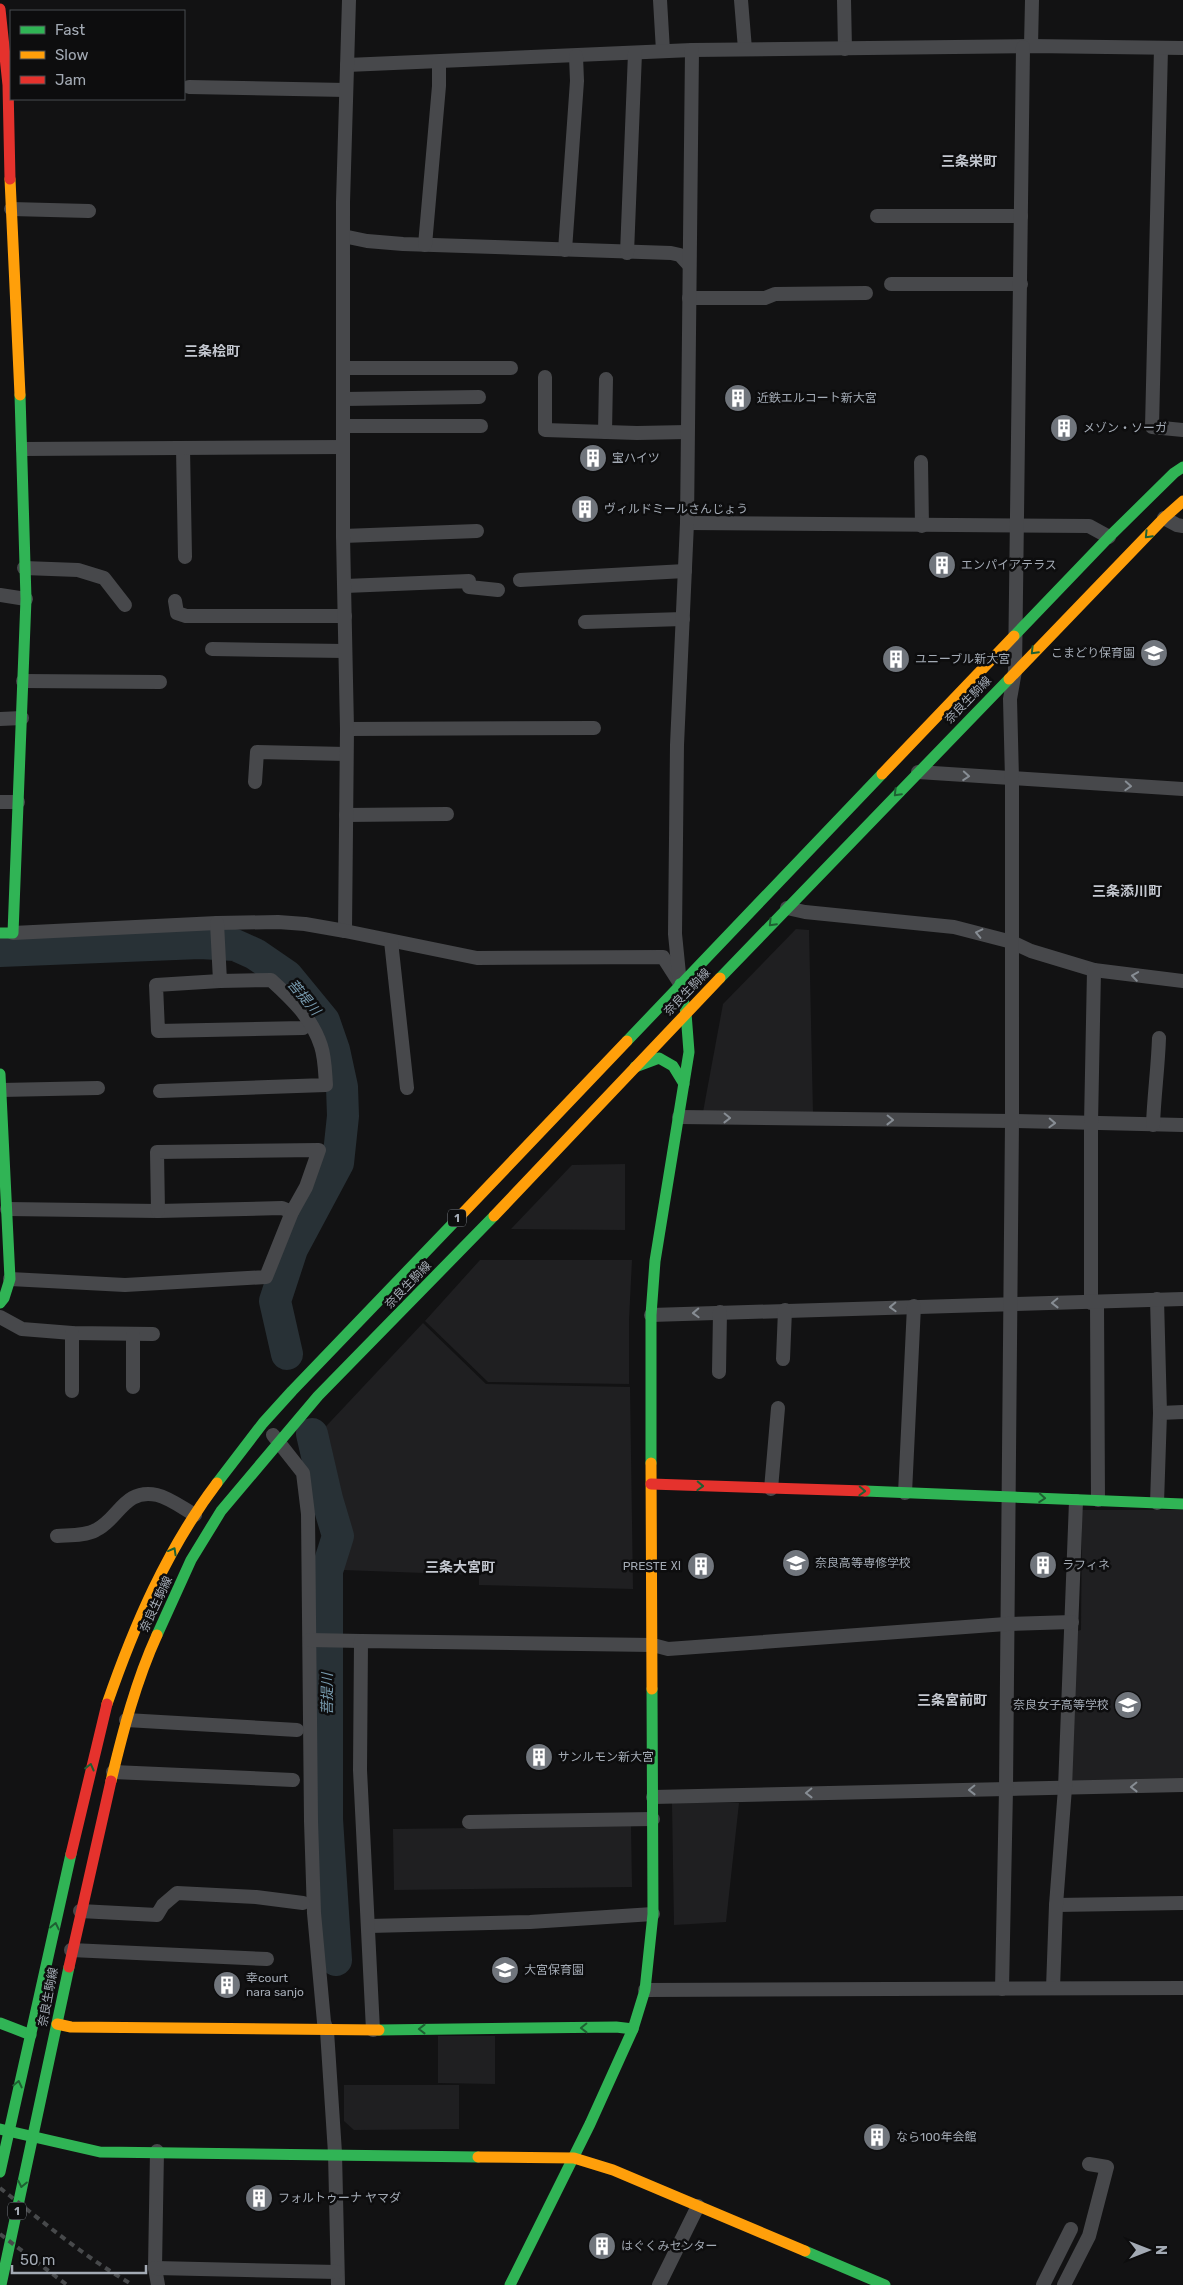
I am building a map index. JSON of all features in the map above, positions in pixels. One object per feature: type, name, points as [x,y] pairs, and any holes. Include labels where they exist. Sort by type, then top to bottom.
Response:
[{"type":"street","points":[[345,931],[347,729],[344,536],[344,236],[349,0]]},
{"type":"street","points":[[660,0],[663,51]]},
{"type":"street","points":[[741,0],[745,49]]},
{"type":"street","points":[[844,0],[845,49]]},
{"type":"street","points":[[1002,1989],[1006,1789],[1007,1495],[1012,1121],[1012,779],[1010,699],[1015,671],[1016,635],[1021,216],[1027,47],[1032,0]]},
{"type":"street","points":[[0,9],[10,85]]},
{"type":"street","points":[[347,65],[439,63],[692,50],[1027,47],[1183,48]]},
{"type":"street","points":[[1161,48],[1152,427],[1183,430]]},
{"type":"street","points":[[510,2285],[574,2158],[633,2030],[646,1990],[652,1914],[653,1819],[651,1315],[655,1260],[689,1052],[686,1013],[680,984],[675,934],[676,745],[687,523],[692,50]]},
{"type":"street","points":[[627,253],[634,53]]},
{"type":"street","points":[[565,250],[576,56]]},
{"type":"street","points":[[425,245],[439,86],[439,63]]},
{"type":"street","points":[[189,87],[346,90]]},
{"type":"street","points":[[10,100],[11,209],[23,449],[26,599],[18,802],[6,933],[218,927],[278,922],[345,931],[477,958],[663,957],[680,984]]},
{"type":"street","points":[[11,209],[88,211]]},
{"type":"street","points":[[877,216],[1021,216]]},
{"type":"street","points":[[344,236],[367,241],[425,245],[671,253],[680,255],[689,265]]},
{"type":"street","points":[[891,284],[1021,284]]},
{"type":"street","points":[[689,298],[765,298],[775,294],[866,293]]},
{"type":"street","points":[[344,368],[511,368]]},
{"type":"street","points":[[545,377],[546,430],[688,432]]},
{"type":"street","points":[[605,432],[606,378]]},
{"type":"street","points":[[344,399],[479,397]]},
{"type":"street","points":[[344,426],[481,426]]},
{"type":"street","points":[[23,449],[344,447]]},
{"type":"street","points":[[184,448],[185,557]]},
{"type":"street","points":[[921,462],[922,526]]},
{"type":"street","name":"奈良生駒線","points":[[0,2172],[4,2130],[31,2035],[103,1716],[125,1653],[172,1551],[195,1515],[263,1423],[298,1384],[1109,537],[1174,473],[1183,467]]},
{"type":"street","name":"奈良生駒線","points":[[1,2285],[32,2136],[58,2024],[71,1950],[126,1720],[145,1660],[192,1560],[221,1512],[278,1441],[318,1396],[422,1291],[786,908],[1015,671],[1164,518],[1183,501]]},
{"type":"street","points":[[1164,518],[1183,526]]},
{"type":"street","points":[[687,523],[1017,527],[1089,526],[1109,537]]},
{"type":"street","points":[[344,536],[477,532]]},
{"type":"street","points":[[24,568],[78,570],[104,578],[125,605]]},
{"type":"street","points":[[520,580],[685,571]]},
{"type":"street","points":[[345,586],[469,581],[469,587],[498,590]]},
{"type":"street","points":[[0,595],[26,599]]},
{"type":"street","points":[[175,601],[177,613],[186,616],[345,616]]},
{"type":"street","points":[[585,622],[683,619]]},
{"type":"street","points":[[212,650],[345,651]]},
{"type":"street","points":[[24,681],[160,682]]},
{"type":"street","points":[[0,719],[22,718]]},
{"type":"street","points":[[347,729],[594,728]]},
{"type":"street","points":[[255,782],[256,752],[346,754]]},
{"type":"street","points":[[918,772],[1183,789]]},
{"type":"street","points":[[0,802],[18,802]]},
{"type":"street","points":[[346,815],[447,814]]},
{"type":"street","points":[[786,908],[805,912],[954,927],[1012,942],[1030,952],[1094,970],[1183,982]]},
{"type":"street","points":[[218,927],[220,981]]},
{"type":"street","points":[[391,941],[407,1088]]},
{"type":"street","points":[[1094,970],[1091,1124],[1098,1500]]},
{"type":"street","points":[[160,1091],[326,1085],[321,1046],[310,1023],[294,1001],[271,980],[156,985],[158,1031],[303,1028],[310,1023]]},
{"type":"street","points":[[1153,1125],[1159,1038]]},
{"type":"street","points":[[635,1067],[659,1058],[673,1066],[684,1084]]},
{"type":"street","points":[[0,1074],[3,1178],[7,1210],[7,1269],[4,1298],[0,1303]]},
{"type":"street","points":[[1,1093],[98,1088]]},
{"type":"street","points":[[679,1117],[1183,1125]]},
{"type":"street","points":[[7,1269],[126,1285],[266,1277],[292,1212],[306,1187],[319,1150],[157,1152],[158,1211]]},
{"type":"street","points":[[7,1210],[158,1211],[282,1208],[292,1212]]},
{"type":"street","points":[[1156,1299],[1160,1413],[1157,1503]]},
{"type":"street","points":[[651,1315],[1183,1299]]},
{"type":"street","points":[[905,1493],[914,1306]]},
{"type":"street","points":[[783,1358],[785,1310]]},
{"type":"street","points":[[718,1372],[720,1312]]},
{"type":"street","points":[[0,1317],[22,1329],[72,1333],[153,1334]]},
{"type":"street","points":[[72,1333],[72,1391]]},
{"type":"street","points":[[133,1335],[134,1387]]},
{"type":"street","points":[[771,1488],[778,1408]]},
{"type":"street","points":[[1160,1413],[1183,1412]]},
{"type":"street","points":[[155,2268],[338,2278],[336,2153],[327,2031],[324,2022],[314,1913],[311,1821],[322,1640],[303,1473],[263,1423]]},
{"type":"street","points":[[651,1484],[1007,1495],[1076,1501],[1098,1500],[1183,1504]]},
{"type":"street","points":[[57,1536],[95,1531],[108,1522],[125,1501],[142,1495],[158,1495],[195,1515]]},
{"type":"street","points":[[1053,1988],[1056,1905],[1066,1788],[1076,1501]]},
{"type":"street","points":[[322,1640],[653,1645],[668,1649],[1006,1624],[1072,1622]]},
{"type":"street","points":[[361,1642],[360,1770],[373,2030]]},
{"type":"street","points":[[126,1720],[297,1730]]},
{"type":"street","points":[[113,1772],[293,1780]]},
{"type":"street","points":[[653,1797],[1183,1786]]},
{"type":"street","points":[[469,1822],[653,1819]]},
{"type":"street","points":[[80,1912],[157,1915],[163,1905],[177,1893],[256,1897],[303,1903]]},
{"type":"street","points":[[1056,1905],[1183,1904]]},
{"type":"street","points":[[369,1926],[530,1922],[652,1914]]},
{"type":"street","points":[[71,1950],[267,1959]]},
{"type":"street","points":[[646,1990],[1183,1988]]},
{"type":"street","points":[[0,2023],[31,2035]]},
{"type":"street","points":[[58,2024],[71,2028],[327,2031],[616,2027],[633,2030]]},
{"type":"street","points":[[4,2130],[100,2152],[336,2153],[574,2158],[613,2170],[886,2285]]},
{"type":"street","points":[[158,2151],[155,2268],[158,2285]]},
{"type":"street","points":[[1064,2285],[1089,2236],[1107,2167],[1089,2164]]},
{"type":"street","points":[[659,2285],[698,2206]]},
{"type":"street","points":[[1043,2285],[1071,2229]]},
{"type":"shaded area","points":[[796,929],[809,930],[813,1113],[703,1112],[723,1004]]},
{"type":"shaded area","points":[[625,1164],[625,1230],[511,1229],[572,1165]]},
{"type":"shaded area","points":[[480,1260],[632,1260],[629,1320],[629,1384],[488,1382],[425,1321]]},
{"type":"shaded area","points":[[423,1323],[486,1384],[630,1387],[633,1589],[479,1585],[479,1575],[343,1570],[343,1508],[316,1437]]},
{"type":"shaded area","name":"奈良女子高等学校","points":[[1082,1510],[1183,1510],[1183,1779],[1070,1782],[1077,1631],[1081,1630]]},
{"type":"shaded area","points":[[672,1803],[739,1803],[726,1922],[674,1925]]},
{"type":"shaded area","points":[[631,1826],[632,1887],[394,1890],[393,1829]]},
{"type":"shaded area","points":[[438,2036],[495,2036],[495,2084],[438,2083]]},
{"type":"shaded area","points":[[344,2085],[459,2085],[459,2129],[354,2130],[344,2121]]},
{"type":"waterway","name":"菩提川","points":[[0,951],[200,943],[235,945],[255,954],[287,976],[324,1021],[334,1050],[342,1087],[343,1116],[338,1163],[292,1249],[275,1301],[287,1354]]},
{"type":"waterway","name":"菩提川","points":[[312,1434],[327,1499],[338,1536],[327,1571],[327,1819],[336,1960]]},
{"type":"railway","points":[[0,2188],[49,2227],[133,2285]]},
{"type":"railway","points":[[0,2234],[67,2285]]},
{"type":"traffic: fast","points":[[0,933],[13,933],[26,599],[20,395]]},
{"type":"traffic: fast","points":[[1014,636],[1109,537],[1174,473],[1183,467]]},
{"type":"traffic: fast","points":[[720,978],[1009,679]]},
{"type":"traffic: fast","points":[[627,1041],[882,774]]},
{"type":"traffic: fast","points":[[651,1463],[651,1315],[655,1261],[689,1052],[686,1013],[680,984]]},
{"type":"traffic: fast","points":[[635,1067],[659,1058],[673,1066],[684,1084]]},
{"type":"traffic: fast","points":[[0,1074],[10,1279],[4,1298],[0,1303]]},
{"type":"traffic: fast","points":[[217,1483],[263,1423],[292,1391],[462,1214]]},
{"type":"traffic: fast","points":[[157,1635],[191,1560],[221,1511],[318,1396],[494,1216]]},
{"type":"traffic: fast","points":[[865,1491],[1183,1504]]},
{"type":"traffic: fast","points":[[510,2285],[590,2124],[633,2029],[645,1990],[653,1914],[652,1689]]},
{"type":"traffic: fast","points":[[0,2172],[71,1854]]},
{"type":"traffic: fast","points":[[1,2285],[69,1967]]},
{"type":"traffic: fast","points":[[0,2023],[31,2035]]},
{"type":"traffic: fast","points":[[379,2030],[616,2027],[633,2029]]},
{"type":"traffic: fast","points":[[0,2129],[100,2152],[478,2157]]},
{"type":"traffic: fast","points":[[805,2251],[885,2285]]},
{"type":"traffic: slow","points":[[10,179],[20,395]]},
{"type":"traffic: slow","points":[[1009,679],[1164,518],[1183,501]]},
{"type":"traffic: slow","points":[[882,774],[1014,636]]},
{"type":"traffic: slow","points":[[494,1216],[720,978]]},
{"type":"traffic: slow","points":[[462,1214],[627,1041]]},
{"type":"traffic: slow","points":[[651,1463],[652,1689]]},
{"type":"traffic: slow","points":[[107,1704],[140,1617],[153,1589],[183,1534],[217,1483]]},
{"type":"traffic: slow","points":[[111,1781],[136,1688],[157,1635]]},
{"type":"traffic: slow","points":[[57,2024],[71,2027],[379,2030]]},
{"type":"traffic: slow","points":[[478,2157],[574,2158],[613,2170],[805,2251]]},
{"type":"traffic: jam","points":[[0,9],[8,85],[10,179]]},
{"type":"traffic: jam","points":[[651,1484],[865,1491]]},
{"type":"traffic: jam","points":[[71,1854],[107,1704]]},
{"type":"traffic: jam","points":[[69,1967],[111,1781]]},
{"type":"place","name":"近鉄エルコート新大宮","points":[[738,398]]},
{"type":"place","name":"メゾン・ソーガ","points":[[1064,428]]},
{"type":"place","name":"宝ハイツ","points":[[593,458]]},
{"type":"place","name":"ヴィルドミールさんじょう","points":[[585,509]]},
{"type":"place","name":"エンパイアテラス","points":[[942,565]]},
{"type":"place","name":"こまどり保育園","points":[[1154,653]]},
{"type":"place","name":"ユニーブル新大宮","points":[[896,659]]},
{"type":"place","name":"奈良高等専修学校","points":[[796,1563]]},
{"type":"place","name":"ラフィネ","points":[[1043,1565]]},
{"type":"place","name":"PRESTE Ⅺ","points":[[701,1566]]},
{"type":"place","name":"奈良女子高等学校","points":[[1128,1705]]},
{"type":"place","name":"サンルモン新大宮","points":[[539,1757]]},
{"type":"place","name":"大宮保育園","points":[[505,1970]]},
{"type":"place","name":"幸court nara sanjo","points":[[227,1985]]},
{"type":"place","name":"なら100年会館","points":[[877,2137]]},
{"type":"place","name":"フォルトゥーナ ヤマダ","points":[[259,2198]]},
{"type":"place","name":"はぐくみセンター","points":[[602,2246]]},
{"type":"district","name":"三条栄町","points":[[969,161]]},
{"type":"district","name":"三条桧町","points":[[212,351]]},
{"type":"district","name":"三条添川町","points":[[1127,891]]},
{"type":"district","name":"三条大宮町","points":[[460,1567]]},
{"type":"district","name":"三条宮前町","points":[[952,1700]]}]
